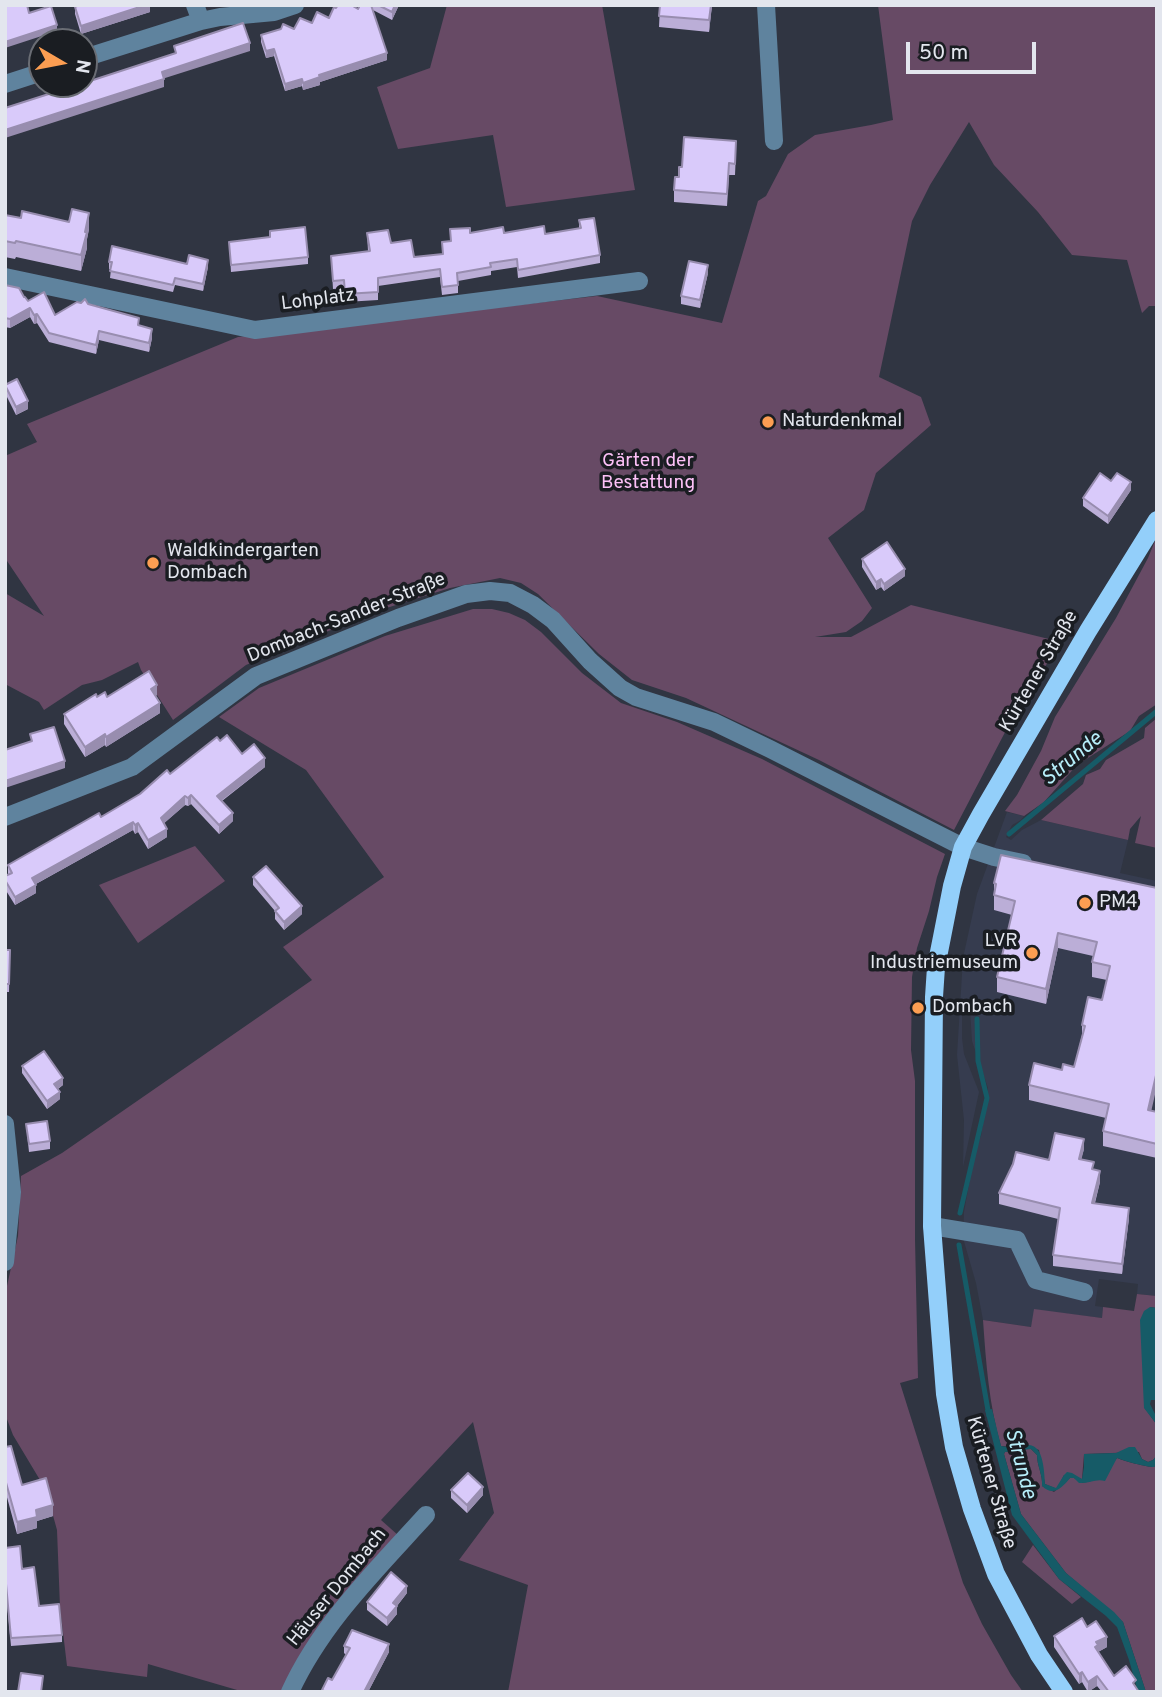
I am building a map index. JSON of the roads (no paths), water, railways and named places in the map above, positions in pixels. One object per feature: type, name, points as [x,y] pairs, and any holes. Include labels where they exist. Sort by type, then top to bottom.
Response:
[{"type":"main road","name":"Kürtener Straße","points":[[1064,1692],[1039,1655],[996,1574],[954,1447],[944,1394],[932,1226],[936,967],[947,907],[963,847],[1088,631],[1157,520]]},
{"type":"street","points":[[98,52],[198,13],[220,17],[274,12],[295,5]]},
{"type":"street","points":[[766,5],[774,141]]},
{"type":"street","points":[[5,84],[28,77]]},
{"type":"street","name":"Lohplatz","points":[[5,277],[255,330],[639,282]]},
{"type":"street","name":"Dombach-Sander-Straße","points":[[5,817],[132,767],[256,676],[398,618],[466,594],[489,591],[510,593],[533,605],[553,620],[590,661],[620,688],[636,697],[714,722],[963,847]]},
{"type":"street","points":[[963,847],[1040,866]]},
{"type":"street","points":[[5,1124],[12,1192],[5,1262]]},
{"type":"street","points":[[932,1226],[1017,1240],[1036,1280],[1084,1292]]},
{"type":"street","name":"Häuser Dombach","points":[[290,1692],[301,1669],[330,1625],[426,1515]]},
{"type":"waterway","name":"Strunde","points":[[1009,834],[1157,711]]},
{"type":"waterway","name":"Strunde","points":[[960,1213],[987,1098],[978,1061],[977,1019]]},
{"type":"waterway","name":"Strunde","points":[[959,1245],[989,1416]]},
{"type":"place","name":"Naturdenkmal","points":[[768,422]]},
{"type":"place","name":"Waldkindergarten Dombach","points":[[153,563]]},
{"type":"place","name":"PM4","points":[[1085,903]]},
{"type":"place","name":"LVR Industriemuseum","points":[[1032,953]]},
{"type":"place","name":"Dombach","points":[[918,1008]]},
{"type":"park label","name":"Gärten der Bestattung","points":[[648,473]]}]
